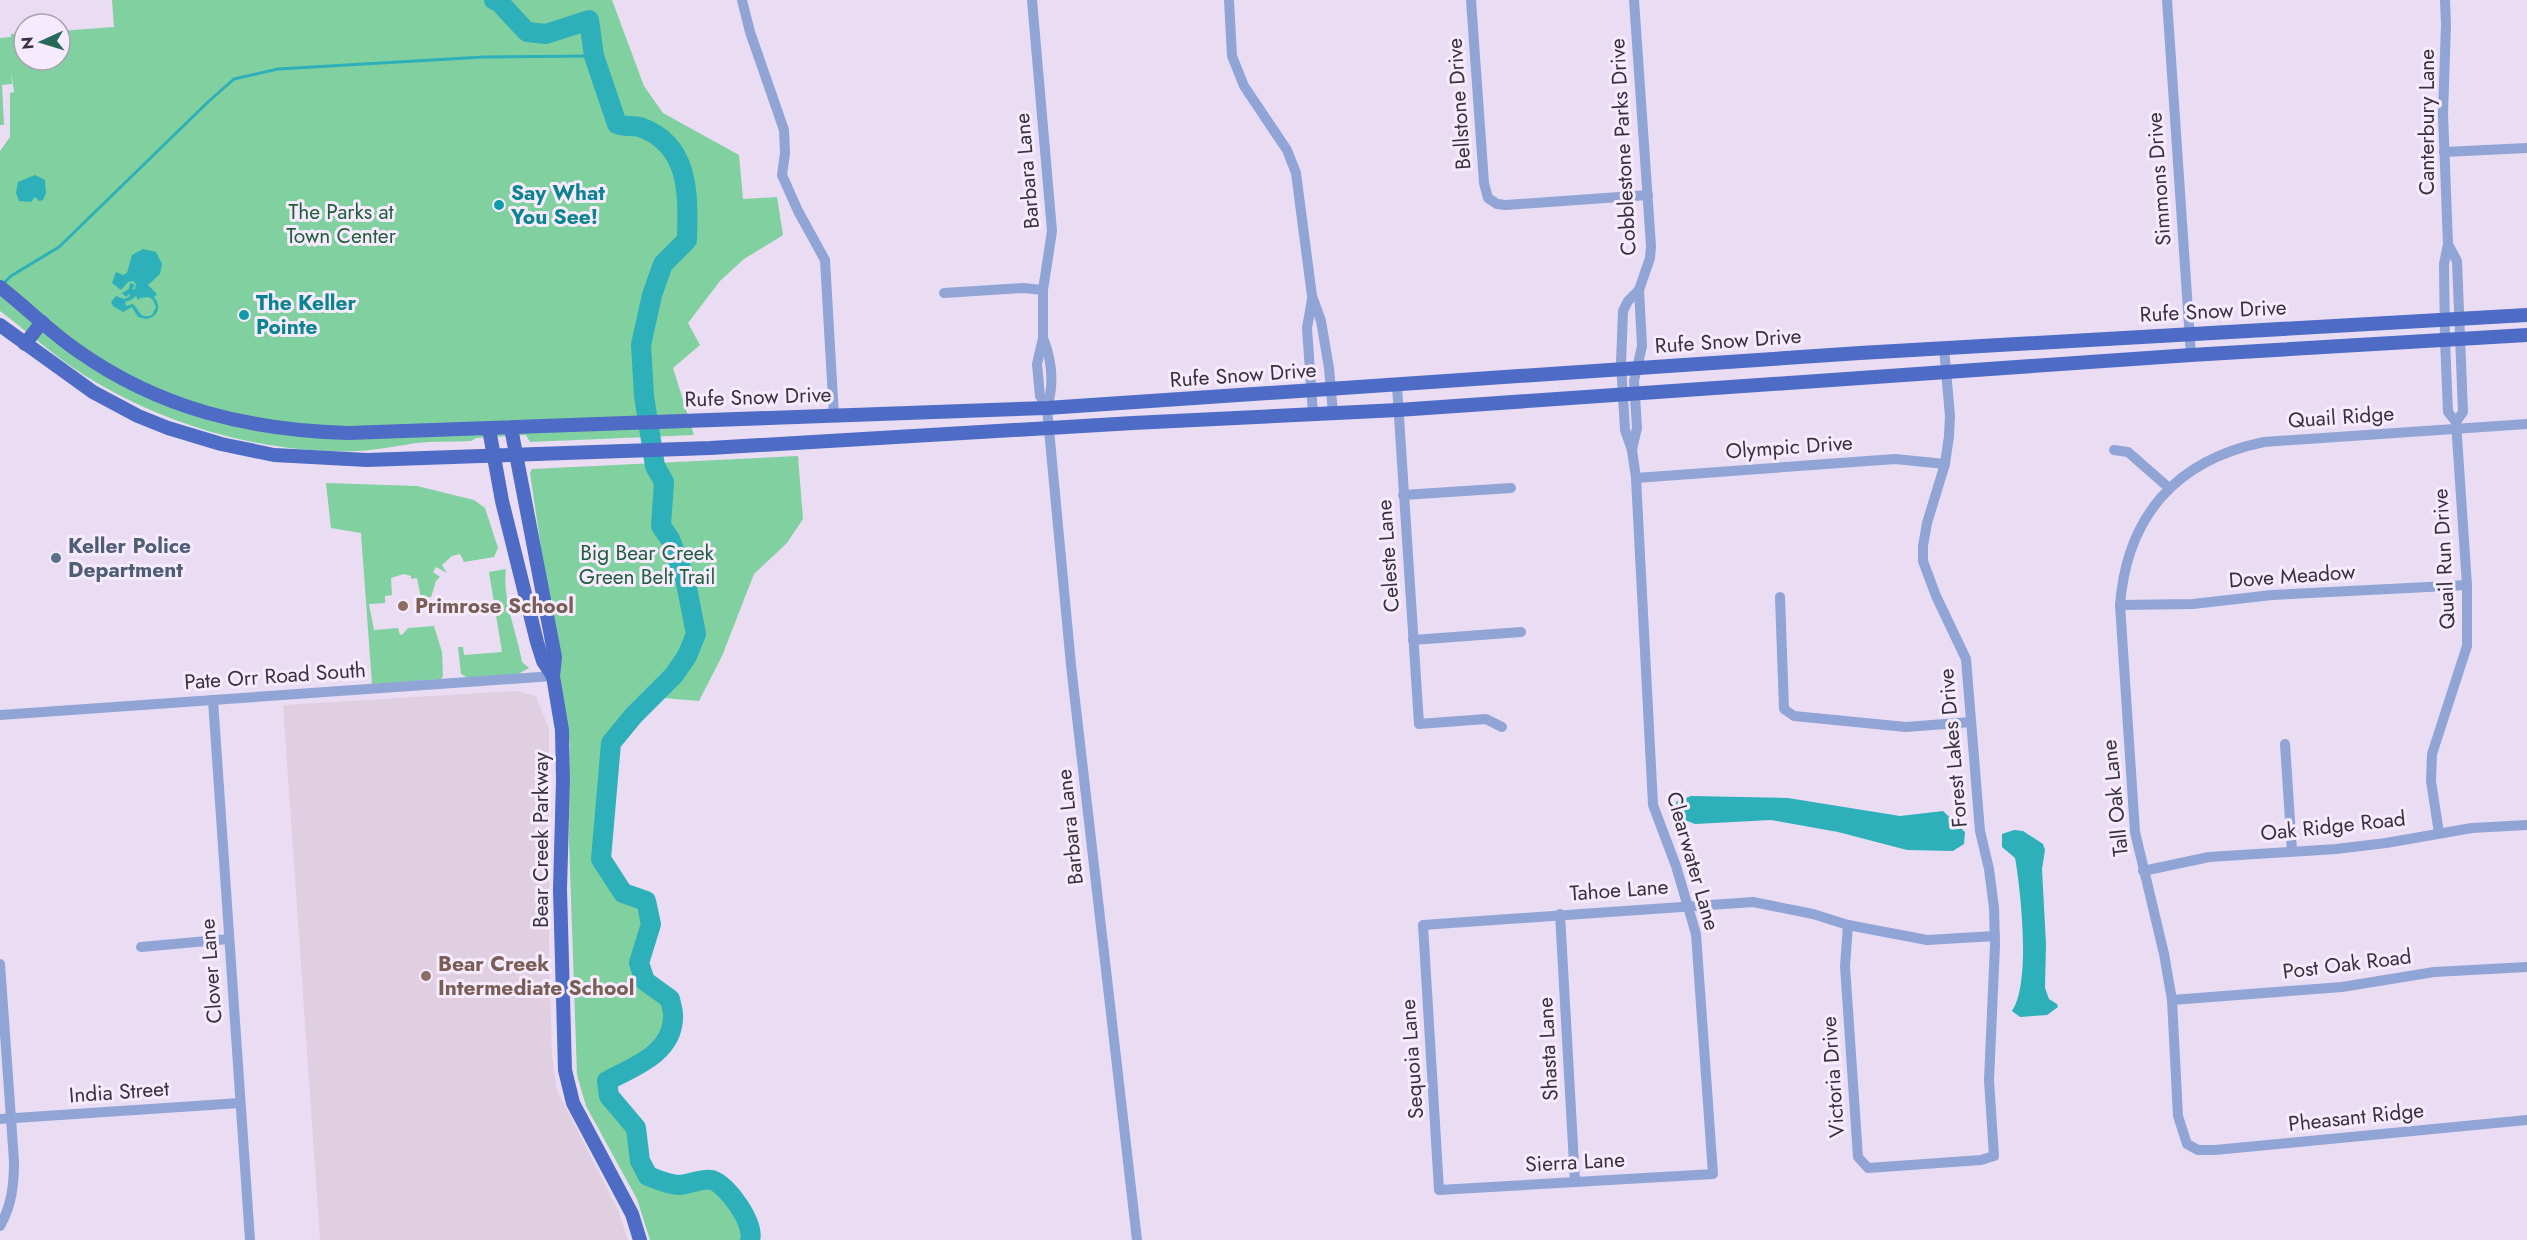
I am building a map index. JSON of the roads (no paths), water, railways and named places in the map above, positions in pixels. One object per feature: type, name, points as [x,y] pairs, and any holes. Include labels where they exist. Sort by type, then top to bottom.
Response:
[{"type":"main road","name":"Rufe Snow Drive","points":[[0,287],[78,351],[175,403],[230,420],[264,427],[348,434],[1047,408],[1397,386],[1946,373],[2191,355],[2452,329],[2527,315]]},
{"type":"main road","points":[[25,344],[42,322]]},
{"type":"main road","name":"Rufe Snow Drive","points":[[0,325],[93,392],[138,416],[211,442],[274,454],[356,459],[710,448],[1398,410],[1944,348],[2190,334],[2452,329],[2527,335]]},
{"type":"main road","points":[[138,416],[148,390]]},
{"type":"main road","name":"Bear Creek Parkway","points":[[511,428],[555,657],[553,676],[562,730],[560,889],[565,1070],[573,1102],[632,1214],[640,1240]]},
{"type":"main road","name":"Bear Creek Parkway","points":[[489,429],[502,501],[537,642],[543,661],[553,676]]},
{"type":"street","points":[[742,0],[750,32],[784,130],[782,175],[805,225],[825,260],[834,416]]},
{"type":"street","name":"Barbara Lane","points":[[1032,0],[1052,231],[1043,291],[1043,338],[1037,364],[1040,396],[1047,408],[1071,665],[1137,1240]]},
{"type":"street","points":[[1229,0],[1232,56],[1244,86],[1287,150],[1296,173],[1312,296],[1321,321],[1332,391],[1333,413]]},
{"type":"street","name":"Bellstone Drive","points":[[1471,0],[1485,194],[1492,202],[1506,205],[1648,195]]},
{"type":"street","name":"Cobblestone Parks Drive","points":[[1629,382],[1642,346],[1639,290],[1650,258],[1651,246],[1634,0]]},
{"type":"street","name":"Simmons Drive","points":[[2167,0],[2191,355]]},
{"type":"street","name":"Canterbury Lane","points":[[2445,0],[2443,114],[2448,244],[2457,261],[2452,329]]},
{"type":"street","points":[[2444,152],[2527,148]]},
{"type":"street","points":[[944,293],[1023,288],[1043,291]]},
{"type":"street","name":"Cobblestone Parks Drive","points":[[1629,382],[1623,311],[1639,290]]},
{"type":"street","points":[[1312,296],[1307,328],[1312,414]]},
{"type":"street","name":"Quail Run Drive","points":[[2439,833],[2430,767],[2432,754],[2467,646],[2466,585],[2456,426],[2463,412],[2452,329]]},
{"type":"street","name":"Forest Lakes Drive","points":[[1944,348],[1950,416],[1946,464],[1927,523],[1923,561],[1936,597],[1966,659],[1980,831],[1989,869],[1995,936],[1989,1070],[1994,1156]]},
{"type":"street","name":"Clearwater Lane","points":[[1629,382],[1625,430],[1632,450],[1636,478],[1653,805],[1696,934],[1713,1174]]},
{"type":"street","name":"Celeste Lane","points":[[1397,386],[1419,724],[1486,719],[1502,727]]},
{"type":"street","name":"Quail Ridge","points":[[2169,488],[2200,464],[2226,452],[2264,442],[2456,426],[2527,424]]},
{"type":"street","points":[[2114,450],[2128,452],[2169,488]]},
{"type":"street","name":"Olympic Drive","points":[[1636,478],[1895,459],[1946,464]]},
{"type":"street","points":[[1403,495],[1511,488]]},
{"type":"street","name":"Tall Oak Lane","points":[[2169,488],[2145,518],[2132,542],[2122,577],[2120,605],[2135,832],[2164,954],[2172,1000],[2178,1116],[2182,1133],[2189,1146]]},
{"type":"street","name":"Dove Meadow","points":[[2120,605],[2193,604],[2272,595],[2466,585]]},
{"type":"street","points":[[1780,597],[1784,709],[1794,716],[1906,727],[1971,722]]},
{"type":"street","points":[[1413,640],[1521,632]]},
{"type":"street","name":"Pate Orr Road South","points":[[0,715],[553,676]]},
{"type":"street","name":"Clover Lane","points":[[213,700],[250,1240]]},
{"type":"street","points":[[2285,744],[2292,850]]},
{"type":"street","name":"Oak Ridge Road","points":[[2144,871],[2210,857],[2336,849],[2439,833],[2527,825]]},
{"type":"street","name":"Tahoe Lane","points":[[1423,925],[1753,902],[1813,914],[1848,925],[1927,940],[1995,936]]},
{"type":"street","name":"Shasta Lane","points":[[1560,914],[1575,1182]]},
{"type":"street","name":"Sequoia Lane","points":[[1423,925],[1439,1190]]},
{"type":"street","name":"Victoria Drive","points":[[1848,925],[1845,966],[1858,1157],[1868,1168],[1981,1160],[1994,1156]]},
{"type":"street","points":[[141,947],[229,939]]},
{"type":"street","points":[[0,964],[6,1119],[15,1161],[14,1188],[0,1226]]},
{"type":"street","name":"Post Oak Road","points":[[2172,1000],[2342,987],[2434,972],[2527,967]]},
{"type":"street","name":"India Street","points":[[6,1119],[240,1103]]},
{"type":"street","name":"Pheasant Ridge","points":[[2189,1146],[2198,1150],[2215,1150],[2527,1120]]},
{"type":"street","name":"Sierra Lane","points":[[1439,1190],[1713,1174]]},
{"type":"water","points":[[35,175],[45,180],[46,193],[43,200],[39,201],[35,197],[31,202],[19,201],[16,193],[18,182]]},
{"type":"water","points":[[143,249],[156,252],[162,264],[160,274],[148,285],[157,294],[154,297],[158,304],[158,311],[153,316],[146,319],[138,317],[132,307],[123,312],[111,302],[116,296],[124,299],[129,297],[130,293],[126,297],[122,293],[129,289],[130,283],[135,285],[132,290],[135,289],[136,284],[133,281],[128,282],[121,290],[112,283],[116,272],[123,275],[127,273],[132,255]],"holes":[[[136,296],[138,300],[149,297],[153,300],[156,307],[152,315],[142,315],[133,304],[126,306],[125,302]]]},
{"type":"water","points":[[1691,796],[1788,798],[1900,816],[1943,811],[1965,832],[1964,844],[1953,851],[1907,850],[1838,832],[1771,820],[1695,824],[1677,817],[1676,802]]},
{"type":"water","points":[[2014,830],[2023,831],[2043,844],[2045,850],[2042,869],[2046,944],[2045,988],[2049,999],[2058,1007],[2047,1015],[2020,1017],[2012,1011],[2018,998],[2021,980],[2022,914],[2015,858],[2002,847],[2002,834]]},
{"type":"waterway","points":[[494,0],[499,2],[527,32],[546,34],[589,20],[594,56],[617,124],[640,127],[657,135],[678,159],[683,174],[687,206],[687,240],[663,264],[652,295],[641,345],[644,396],[655,466],[664,482],[661,526],[670,539],[685,578],[696,634],[687,656],[674,675],[634,715],[611,743],[601,859],[623,893],[646,901],[651,924],[639,963],[645,981],[670,999],[673,1016],[671,1030],[659,1050],[607,1081],[609,1096],[636,1128],[640,1161],[648,1176],[676,1185],[701,1180],[712,1180],[718,1183],[739,1206],[748,1225],[750,1240]]},
{"type":"waterway","points":[[3,284],[11,276],[59,247],[234,79],[278,69],[484,57],[594,56]]},
{"type":"place","name":"Say What You See!","points":[[499,205]]},
{"type":"place","name":"The Keller Pointe","points":[[244,315]]},
{"type":"place","name":"Keller Police Department","points":[[56,558]]},
{"type":"place","name":"Primrose School","points":[[403,606]]},
{"type":"place","name":"Bear Creek Intermediate School","points":[[426,976]]},
{"type":"park label","name":"The Parks at Town Center","points":[[341,224]]},
{"type":"park label","name":"Big Bear Creek Green Belt Trail","points":[[647,565]]}]
